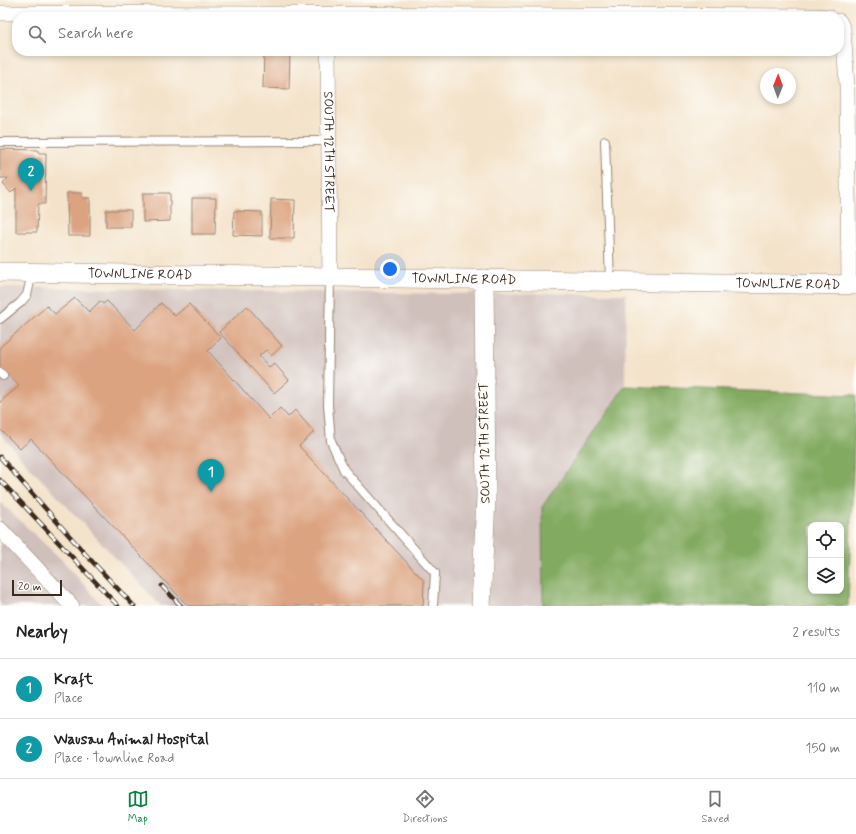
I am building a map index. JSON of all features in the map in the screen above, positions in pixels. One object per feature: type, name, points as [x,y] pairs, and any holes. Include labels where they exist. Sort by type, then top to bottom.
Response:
[{"type":"street","points":[[109,12],[328,10],[494,12]]},
{"type":"street","points":[[0,13],[12,13]]},
{"type":"street","points":[[844,43],[847,85],[852,285]]},
{"type":"street","name":"SOUTH 12TH STREET","points":[[328,56],[330,277]]},
{"type":"street","name":"TOWNLINE ROAD","points":[[0,272],[852,285]]},
{"type":"street","name":"SOUTH 12TH STREET","points":[[481,606],[486,497],[484,279]]},
{"type":"street","points":[[3,537],[72,606]]},
{"type":"lane","points":[[0,142],[329,141]]},
{"type":"lane","points":[[605,141],[610,281]]},
{"type":"lane","points":[[0,319],[20,303],[27,295],[32,272]]},
{"type":"lane","points":[[330,277],[328,405],[331,441],[344,470],[435,573],[433,606]]},
{"type":"shaded area","points":[[0,287],[453,294],[626,294],[625,386],[542,507],[543,606],[161,606],[20,457],[0,433]]},
{"type":"shaded area","points":[[0,502],[63,561],[103,606],[0,606]]},
{"type":"green space","points":[[625,386],[856,395],[848,606],[543,606],[542,507]]},
{"type":"building","points":[[264,56],[290,56],[289,89],[263,88]]},
{"type":"building","points":[[0,149],[38,150],[38,153],[46,153],[45,204],[38,204],[37,232],[16,232],[16,188],[11,193],[3,184],[8,178],[0,178]]},
{"type":"building","points":[[67,193],[82,193],[82,198],[90,198],[90,236],[68,236]]},
{"type":"building","points":[[143,193],[170,193],[170,221],[143,222]]},
{"type":"building","points":[[192,198],[216,198],[215,234],[192,234]]},
{"type":"building","points":[[271,199],[295,200],[294,238],[270,238]]},
{"type":"building","points":[[106,210],[131,210],[131,227],[106,227]]},
{"type":"building","points":[[234,211],[262,212],[262,236],[233,235]]},
{"type":"building","points":[[75,298],[89,312],[100,301],[103,304],[107,301],[135,330],[161,303],[175,316],[189,304],[221,338],[208,351],[269,419],[280,408],[288,417],[295,410],[314,432],[299,446],[424,581],[423,606],[188,606],[31,439],[20,449],[0,429],[0,402],[19,386],[0,366],[0,347],[47,306],[55,314]]},
{"type":"building","points":[[247,306],[282,346],[271,356],[266,350],[259,356],[269,367],[274,363],[289,380],[274,393],[219,332]]},
{"type":"railway","points":[[0,457],[88,557],[134,606]]},
{"type":"railway","points":[[0,480],[118,606]]},
{"type":"railway","points":[[162,586],[181,606]]},
{"type":"place","name":"Wausau Animal Hospital","points":[[31,191]]},
{"type":"place","name":"Kraft","points":[[211,492]]}]
